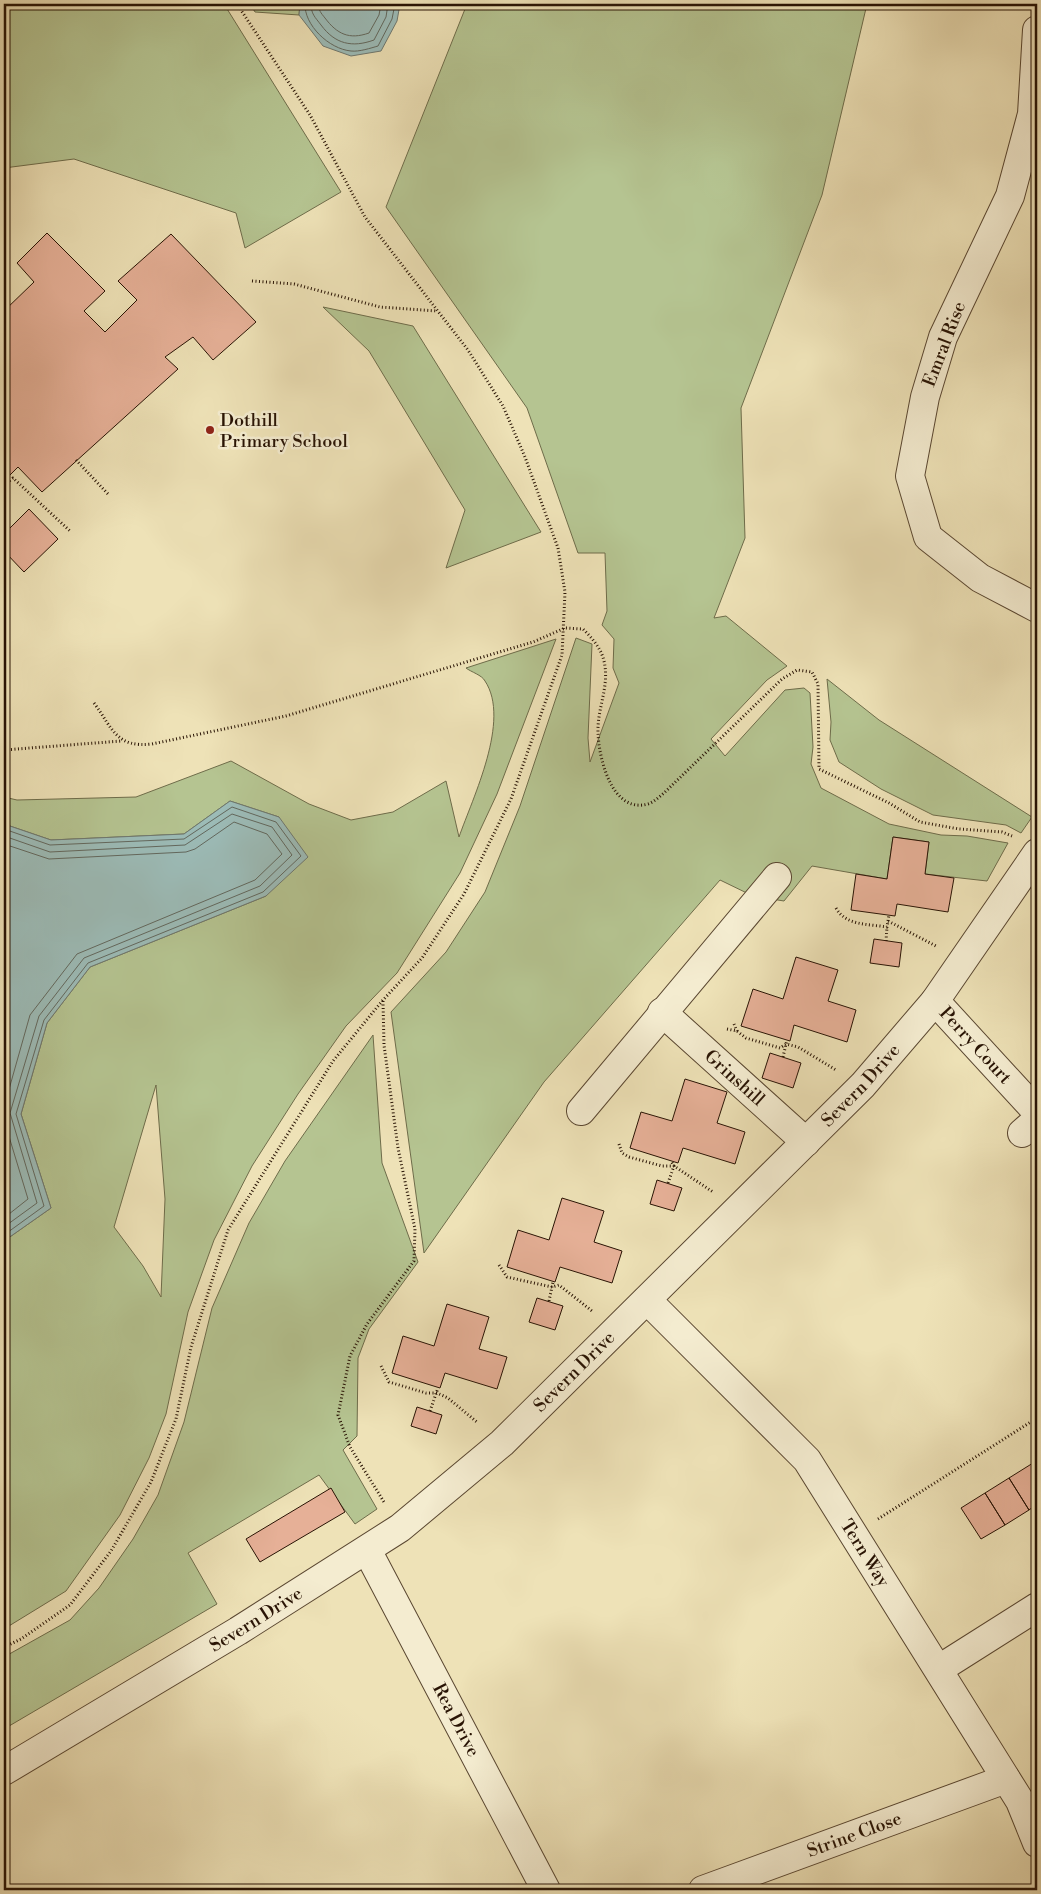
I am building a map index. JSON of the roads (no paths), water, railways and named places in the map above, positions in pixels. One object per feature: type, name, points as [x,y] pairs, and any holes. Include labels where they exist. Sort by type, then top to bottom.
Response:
[{"type":"street","name":"Emral Rise","points":[[1037,30],[1032,114],[1010,196],[943,336],[925,397],[910,476],[928,537],[980,578],[1037,608]]},
{"type":"street","name":"Severn Drive","points":[[4,1772],[238,1631],[367,1550],[400,1528],[502,1443],[863,1085],[935,1001],[963,960],[1028,846]]},
{"type":"street","points":[[581,1111],[669,1018],[777,877]]},
{"type":"street","name":"Perry Court","points":[[935,1001],[1032,1122]]},
{"type":"street","name":"Grinshill","points":[[669,1018],[806,1142]]},
{"type":"street","name":"Tern Way","points":[[647,1300],[808,1460],[1020,1801],[1037,1843]]},
{"type":"street","name":"Rea Drive","points":[[367,1550],[546,1890]]},
{"type":"street","points":[[939,1669],[1037,1607]]},
{"type":"street","name":"Strine Close","points":[[704,1890],[1006,1779]]},
{"type":"water","points":[[300,4],[400,4],[397,21],[381,51],[351,56],[323,46],[299,15]]},
{"type":"water","points":[[230,801],[279,817],[308,857],[266,896],[90,967],[47,1023],[21,1114],[51,1208],[4,1241],[4,824],[51,840],[184,834]]},
{"type":"place","name":"Dothill Primary School","points":[[210,430]]}]
